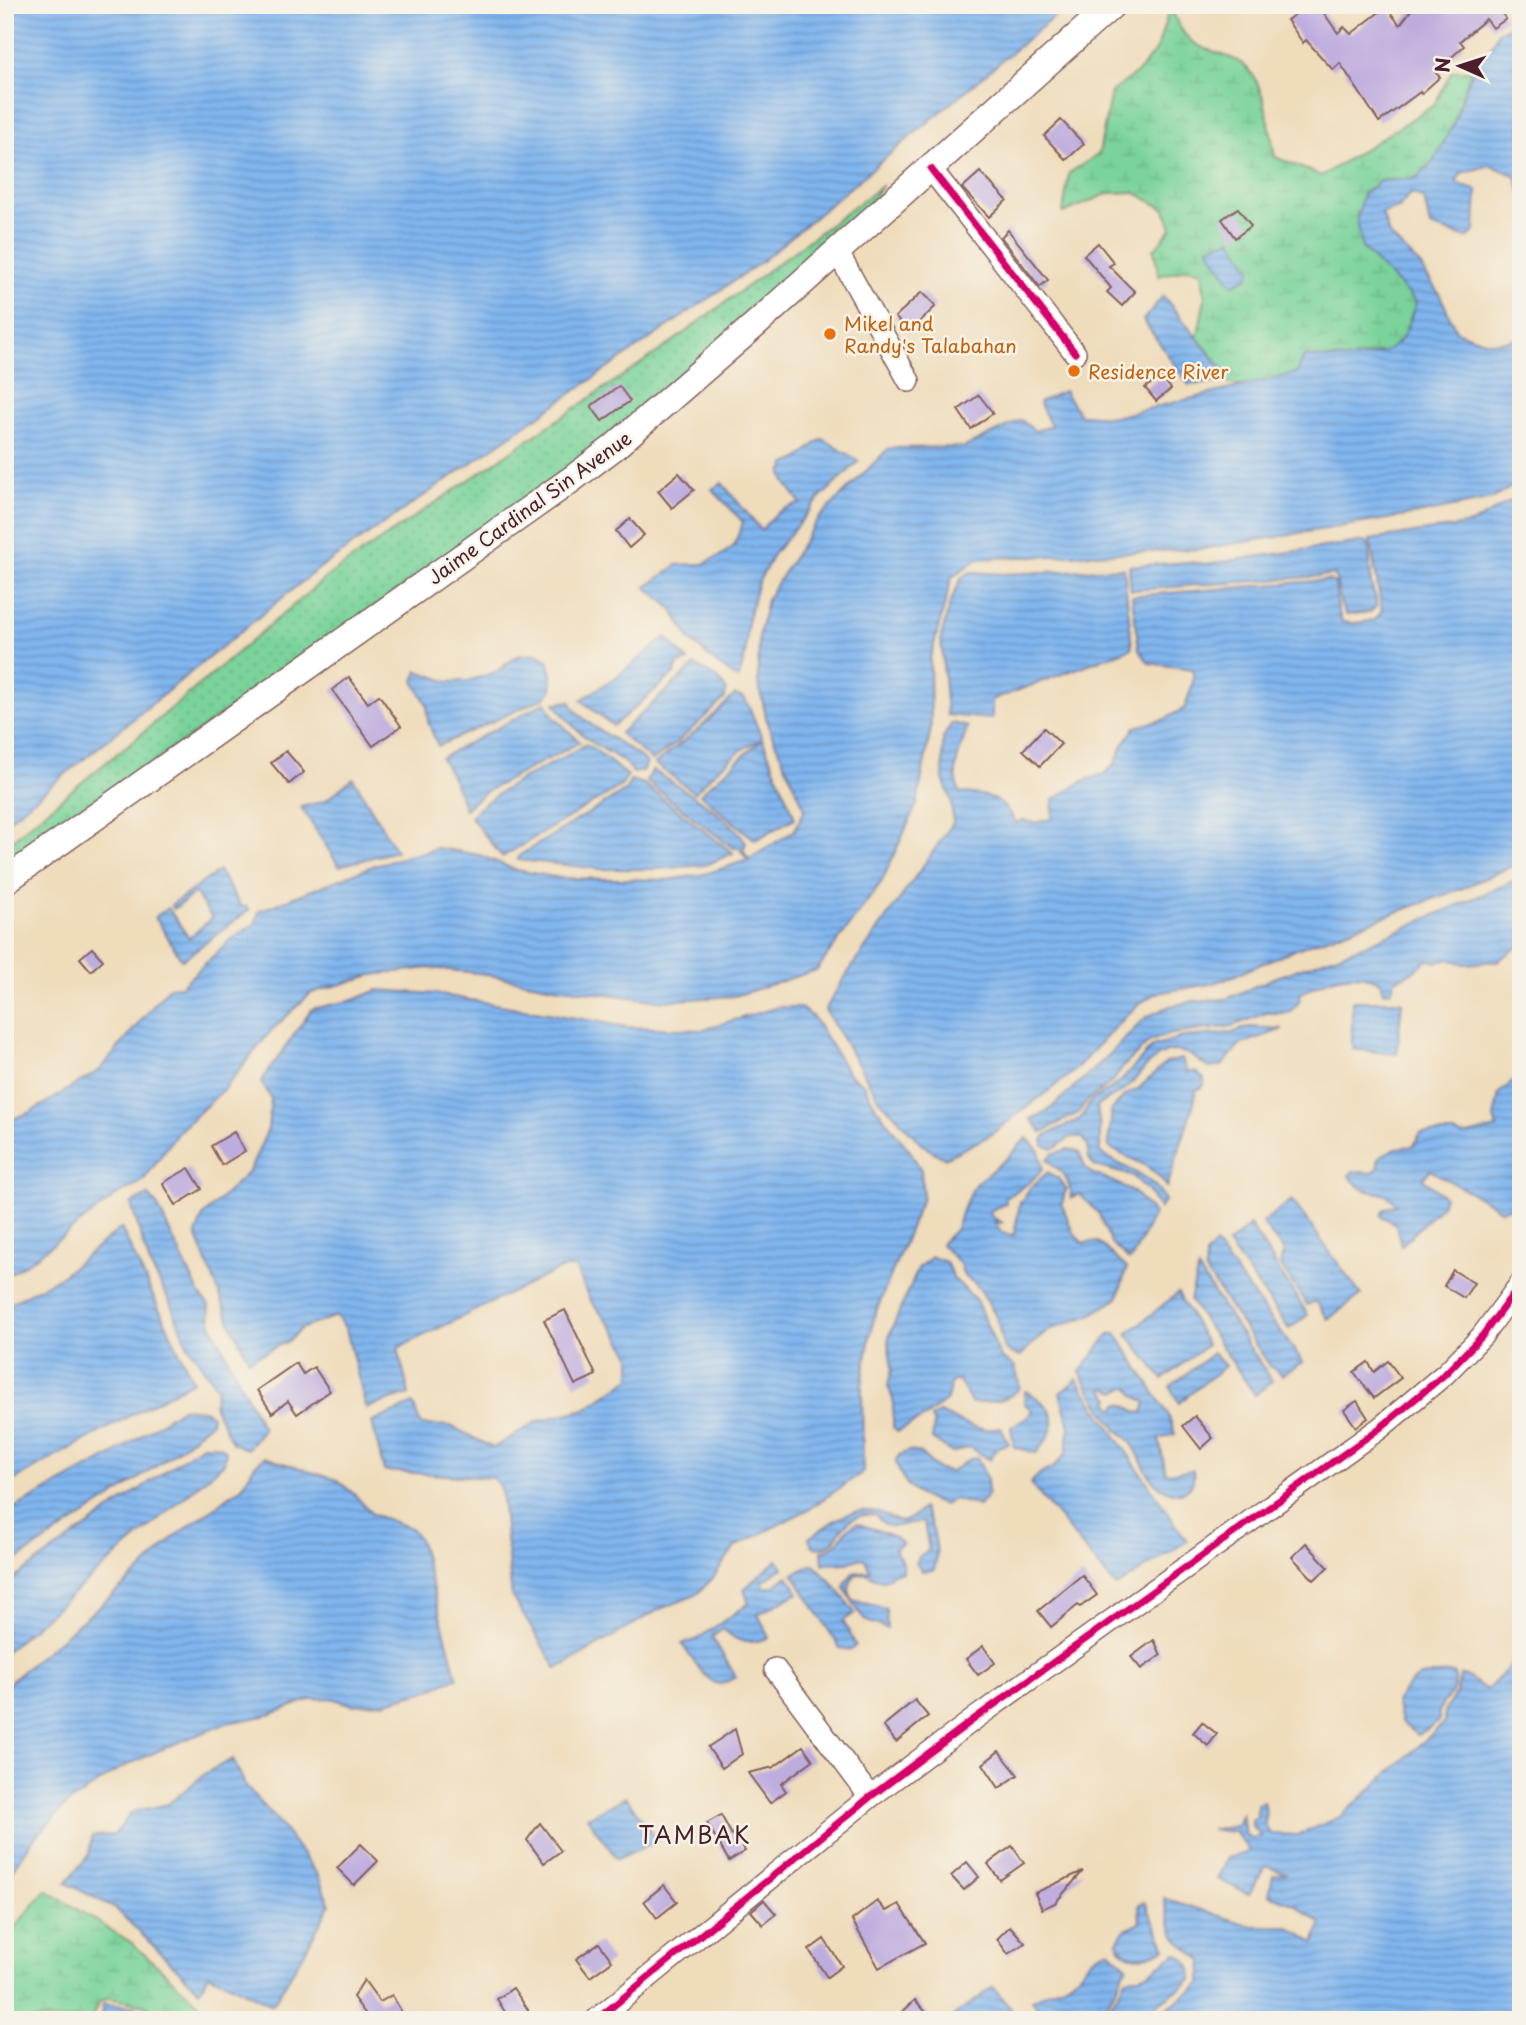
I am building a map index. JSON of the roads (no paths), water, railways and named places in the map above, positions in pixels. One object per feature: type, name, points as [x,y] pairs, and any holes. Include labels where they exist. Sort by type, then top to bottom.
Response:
[{"type":"main road","name":"Jaime Cardinal Sin Avenue","points":[[5,881],[572,479],[667,402],[1112,5]]},
{"type":"street","points":[[931,169],[1075,353]]},
{"type":"street","points":[[837,251],[909,381]]},
{"type":"street","points":[[596,2020],[870,1797],[1380,1428],[1445,1374],[1482,1336],[1521,1283]]},
{"type":"street","points":[[775,1669],[870,1797]]},
{"type":"water","points":[[5,5],[1068,5],[761,262],[314,572],[5,823]]},
{"type":"water","points":[[1521,19],[1521,192],[1516,176],[1491,165],[1461,173],[1456,183],[1477,190],[1475,231],[1467,238],[1430,226],[1424,199],[1411,193],[1399,208],[1382,213],[1389,235],[1419,264],[1441,297],[1456,331],[1480,340],[1496,342],[1521,336],[1521,481],[1492,499],[1418,514],[1202,549],[978,559],[952,577],[930,659],[931,728],[917,804],[882,881],[817,970],[735,996],[660,1001],[429,968],[372,975],[311,993],[269,1033],[224,1089],[178,1132],[143,1181],[117,1195],[5,1277],[5,1122],[29,1113],[100,1070],[169,987],[181,986],[235,936],[256,923],[259,911],[375,865],[438,848],[479,855],[516,870],[560,878],[668,880],[705,874],[748,860],[739,848],[733,848],[646,781],[653,770],[730,823],[746,843],[743,850],[749,859],[794,831],[805,809],[768,726],[758,681],[759,637],[767,599],[818,519],[889,448],[965,447],[1021,420],[1035,431],[1051,426],[1039,402],[1064,391],[1080,415],[1114,417],[1297,373],[1304,356],[1357,358],[1383,352],[1394,346],[1404,334],[1416,302],[1362,248],[1357,219],[1363,194],[1380,181],[1416,178],[1434,161],[1453,125],[1475,62],[1492,46],[1498,32]]},
{"type":"water","points":[[1232,239],[1251,269],[1248,277],[1232,285],[1208,247]]},
{"type":"water","points":[[1163,296],[1225,372],[1220,382],[1189,385],[1143,320]]},
{"type":"water","points":[[823,439],[859,461],[821,497],[774,553],[757,585],[748,619],[745,657],[738,679],[690,640],[671,608],[646,587],[677,565],[703,564],[734,546],[743,522],[712,489],[722,483],[761,530],[778,513],[801,504],[785,482],[782,473],[786,464],[798,459]]},
{"type":"water","points":[[1521,495],[1521,862],[1463,888],[1296,949],[1233,976],[1210,984],[1156,993],[1124,1018],[1073,1072],[989,1136],[945,1158],[925,1147],[881,1102],[825,1010],[953,823],[951,799],[943,779],[943,738],[952,723],[968,727],[956,768],[960,793],[994,799],[1016,823],[1023,820],[1034,823],[1052,819],[1053,800],[1083,781],[1104,774],[1115,764],[1135,727],[1165,719],[1185,708],[1193,682],[1193,669],[1149,663],[1139,649],[1132,596],[1328,580],[1335,583],[1342,622],[1375,620],[1382,611],[1370,540],[1471,524]]},
{"type":"water","points":[[1367,542],[1369,546],[1371,585],[1376,599],[1376,607],[1370,612],[1346,615],[1341,605],[1335,575],[1131,590],[1129,566],[1188,562],[1206,564]]},
{"type":"water","points":[[1124,568],[1132,648],[992,700],[992,719],[947,715],[941,637],[950,603],[962,577],[971,572],[1004,574]]},
{"type":"water","points":[[666,637],[688,661],[678,664],[674,674],[613,726],[581,700],[616,677]]},
{"type":"water","points":[[536,654],[548,660],[552,675],[551,691],[544,698],[438,746],[428,722],[427,705],[414,681],[418,671],[449,682],[468,681],[496,672],[517,656]]},
{"type":"water","points":[[695,665],[718,678],[726,690],[725,698],[679,741],[652,761],[620,733]]},
{"type":"water","points":[[735,695],[744,698],[749,707],[795,818],[755,840],[700,794],[760,741],[735,755],[695,793],[655,764],[699,729]]},
{"type":"water","points":[[570,701],[583,718],[647,763],[642,771],[633,773],[620,759],[577,730],[555,703]]},
{"type":"water","points":[[546,702],[553,716],[580,742],[485,792],[465,809],[441,758]]},
{"type":"water","points":[[586,744],[628,775],[621,786],[502,857],[470,816],[511,785]]},
{"type":"water","points":[[353,778],[396,851],[339,866],[301,807],[325,801]]},
{"type":"water","points":[[631,780],[644,784],[733,853],[706,865],[655,869],[601,869],[518,860],[520,855],[625,791]]},
{"type":"water","points":[[219,871],[241,907],[246,906],[249,910],[182,960],[155,917],[168,908],[189,938],[212,918],[195,893],[174,909],[171,905]]},
{"type":"water","points":[[1521,878],[1521,945],[1497,961],[1465,964],[1450,959],[1437,962],[1427,960],[1414,971],[1395,980],[1391,991],[1383,992],[1380,981],[1370,977],[1349,975],[1329,980],[1300,994],[1299,1002],[1289,1013],[1266,1013],[1232,1026],[1170,1034],[1150,1041],[1113,1081],[1089,1099],[1078,1113],[1042,1132],[1031,1119],[1047,1112],[1146,1017],[1170,1006],[1226,999],[1274,978],[1365,945]]},
{"type":"water","points":[[378,990],[436,994],[628,1027],[701,1030],[778,1007],[799,1007],[813,1017],[849,1074],[864,1085],[877,1109],[910,1151],[921,1170],[923,1196],[875,1314],[869,1341],[862,1386],[863,1472],[809,1509],[735,1547],[712,1579],[696,1595],[660,1609],[557,1669],[512,1597],[501,1488],[493,1478],[384,1471],[372,1422],[413,1404],[421,1425],[451,1426],[493,1448],[538,1421],[585,1409],[631,1378],[631,1356],[617,1333],[590,1300],[575,1267],[560,1269],[398,1348],[409,1394],[366,1408],[346,1329],[336,1316],[300,1329],[290,1340],[249,1360],[231,1324],[196,1234],[203,1216],[250,1170],[268,1129],[271,1098],[261,1082],[312,1009],[354,1000]]},
{"type":"water","points":[[1352,1001],[1402,1001],[1397,1054],[1352,1049]]},
{"type":"water","points":[[1249,1027],[1283,1029],[1239,1045],[1222,1066],[1210,1068],[1189,1054],[1177,1051],[1160,1055],[1126,1089],[1097,1107],[1100,1152],[1153,1185],[1165,1201],[1159,1209],[1150,1193],[1133,1176],[1095,1166],[1089,1159],[1088,1146],[1082,1137],[1071,1137],[1053,1149],[1043,1145],[1046,1135],[1080,1119],[1092,1100],[1120,1082],[1153,1046],[1183,1037],[1232,1033]]},
{"type":"water","points":[[1182,1059],[1187,1072],[1196,1072],[1204,1079],[1204,1086],[1196,1090],[1167,1187],[1153,1171],[1109,1147],[1111,1111],[1124,1096],[1138,1089],[1166,1063]]},
{"type":"water","points":[[1516,1079],[1521,1080],[1521,1202],[1518,1206],[1500,1210],[1430,1170],[1423,1179],[1444,1196],[1441,1206],[1401,1246],[1396,1224],[1381,1216],[1383,1210],[1396,1204],[1384,1194],[1361,1188],[1349,1176],[1353,1171],[1371,1173],[1377,1170],[1379,1157],[1396,1148],[1414,1146],[1420,1133],[1454,1133],[1463,1136],[1497,1128],[1494,1118],[1499,1093]]},
{"type":"water","points":[[1027,1138],[1039,1151],[1043,1169],[1029,1183],[1005,1198],[1006,1203],[990,1211],[991,1216],[1003,1223],[994,1222],[1002,1233],[1014,1235],[1020,1203],[1031,1187],[1048,1172],[1058,1178],[1066,1188],[1062,1204],[1079,1239],[1083,1243],[1098,1242],[1127,1268],[1117,1299],[1090,1315],[1051,1329],[1021,1356],[1004,1347],[997,1319],[985,1297],[976,1285],[964,1276],[960,1264],[941,1244],[956,1229],[976,1183]]},
{"type":"water","points":[[1068,1149],[1079,1152],[1085,1167],[1091,1173],[1135,1193],[1154,1214],[1129,1260],[1111,1243],[1099,1214],[1079,1194],[1071,1198],[1065,1176],[1047,1160],[1052,1154]]},
{"type":"water","points":[[148,1195],[157,1205],[199,1293],[209,1306],[212,1326],[263,1429],[247,1449],[232,1443],[214,1405],[217,1388],[187,1344],[170,1302],[150,1265],[131,1204]]},
{"type":"water","points":[[1292,1200],[1361,1295],[1328,1319],[1316,1301],[1307,1305],[1280,1264],[1284,1251],[1262,1223]]},
{"type":"water","points":[[1250,1225],[1308,1315],[1289,1329],[1228,1244]]},
{"type":"water","points":[[121,1228],[193,1381],[5,1486],[5,1306],[60,1277]]},
{"type":"water","points":[[1215,1244],[1303,1362],[1282,1375],[1270,1366],[1205,1270],[1206,1255]]},
{"type":"water","points":[[932,1257],[946,1262],[953,1278],[976,1300],[1001,1358],[1015,1367],[1020,1387],[1005,1398],[971,1403],[959,1380],[951,1382],[947,1400],[927,1416],[897,1432],[893,1427],[893,1399],[888,1386],[892,1368],[888,1342],[919,1267]]},
{"type":"water","points":[[1198,1269],[1272,1381],[1255,1395],[1190,1300]]},
{"type":"water","points":[[1178,1293],[1207,1345],[1163,1379],[1127,1334]]},
{"type":"water","points":[[1116,1333],[1168,1414],[1175,1434],[1159,1439],[1166,1473],[1193,1470],[1192,1484],[1181,1493],[1170,1492],[1155,1483],[1131,1442],[1110,1421],[1080,1372],[1109,1334]],"holes":[[[1129,1387],[1135,1396],[1146,1402],[1143,1413],[1121,1404],[1118,1404],[1116,1409],[1112,1408],[1108,1401],[1111,1398],[1103,1389],[1116,1392]]]},
{"type":"water","points":[[1213,1353],[1225,1366],[1179,1403],[1170,1387]]},
{"type":"water","points":[[1077,1379],[1187,1541],[1116,1587],[1030,1483],[1042,1472],[1052,1469],[1066,1454],[1070,1427],[1060,1393]]},
{"type":"water","points":[[1025,1391],[1045,1404],[1053,1418],[1050,1434],[1036,1453],[1014,1447],[1011,1427],[1028,1417],[1032,1410],[1024,1403]]},
{"type":"water","points":[[182,1408],[204,1410],[212,1415],[211,1422],[138,1479],[5,1568],[5,1513],[114,1454]]},
{"type":"water","points":[[939,1413],[976,1428],[1001,1428],[1009,1444],[997,1449],[990,1460],[970,1447],[952,1453],[932,1439],[934,1424],[931,1418]]},
{"type":"water","points":[[202,1445],[219,1445],[226,1451],[224,1463],[5,1652],[5,1585]]},
{"type":"water","points":[[909,1451],[920,1453],[939,1470],[951,1472],[977,1457],[987,1480],[988,1494],[979,1506],[954,1499],[944,1505],[919,1495],[903,1479],[896,1462],[899,1455]]},
{"type":"water","points":[[264,1457],[337,1480],[372,1514],[411,1528],[420,1541],[457,1678],[426,1691],[383,1703],[354,1705],[331,1698],[311,1699],[269,1715],[227,1723],[162,1749],[121,1768],[67,1804],[34,1838],[5,1881],[5,1686],[143,1569],[173,1538],[242,1487],[255,1465]]},
{"type":"water","points":[[923,1508],[935,1538],[937,1554],[934,1570],[922,1571],[916,1563],[920,1556],[929,1550],[924,1523],[893,1526],[882,1522],[876,1515],[862,1516],[852,1519],[830,1544],[823,1547],[813,1547],[809,1538],[837,1519],[853,1513],[878,1512],[901,1522]]},
{"type":"water","points":[[857,1523],[888,1534],[903,1544],[894,1549],[903,1563],[903,1572],[891,1574],[889,1578],[881,1581],[866,1573],[855,1575],[849,1588],[853,1600],[886,1609],[887,1629],[864,1620],[844,1588],[853,1573],[870,1571],[865,1559],[823,1564],[822,1551],[834,1545]]},
{"type":"water","points":[[777,1560],[783,1568],[763,1581],[764,1588],[774,1586],[788,1576],[798,1593],[758,1614],[769,1638],[744,1642],[723,1629],[712,1637],[736,1677],[721,1684],[710,1680],[682,1644],[696,1640],[749,1603],[744,1589]]},
{"type":"water","points":[[814,1564],[855,1613],[843,1621],[856,1645],[851,1650],[840,1648],[793,1574]]},
{"type":"water","points":[[1521,1645],[1521,2020],[1151,2020],[1201,1984],[1202,1959],[1174,1935],[1164,1898],[1251,1926],[1288,1926],[1314,1943],[1321,1924],[1296,1905],[1269,1895],[1273,1875],[1287,1874],[1266,1866],[1249,1894],[1217,1879],[1227,1858],[1247,1853],[1248,1849],[1235,1832],[1211,1830],[1237,1826],[1242,1813],[1245,1835],[1252,1838],[1261,1836],[1252,1826],[1252,1820],[1257,1817],[1257,1804],[1264,1802],[1265,1822],[1271,1834],[1298,1835],[1340,1817],[1444,1723],[1444,1711],[1457,1692],[1460,1675],[1487,1690],[1510,1666]]},
{"type":"water","points":[[1454,1673],[1455,1687],[1440,1709],[1439,1721],[1418,1735],[1401,1722],[1396,1702],[1413,1681],[1427,1676]]},
{"type":"water","points":[[233,1759],[246,1787],[276,1819],[317,1874],[330,1905],[272,2005],[209,1974],[199,1991],[115,1908],[66,1883],[89,1854],[92,1836],[114,1835],[132,1812],[168,1804],[207,1772]]},
{"type":"water","points":[[626,1797],[657,1841],[617,1859],[587,1817]]},
{"type":"water","points":[[1145,1902],[1166,1948],[1139,1957],[1127,1954],[1117,1943],[1125,1930],[1140,1922],[1139,1905]]},
{"type":"water","points":[[1109,1950],[1127,1966],[1102,2015],[1105,2020],[1052,2020],[1048,2016],[1043,2018],[1032,2000],[1067,1983],[1077,1976],[1092,1958]]},
{"type":"water","points":[[1176,1953],[1189,1964],[1191,1980],[1136,2020],[1108,2020],[1105,2015],[1126,1979],[1149,1973]]},
{"type":"water","points":[[993,1987],[1020,2020],[949,2020]]},
{"type":"water","points":[[103,2004],[134,2007],[161,2020],[100,2020]]},
{"type":"place","name":"Mikel and Randy's Talabahan","points":[[830,334]]},
{"type":"place","name":"Residence River","points":[[1074,371]]},
{"type":"district","name":"TAMBAK","points":[[695,1834]]}]
